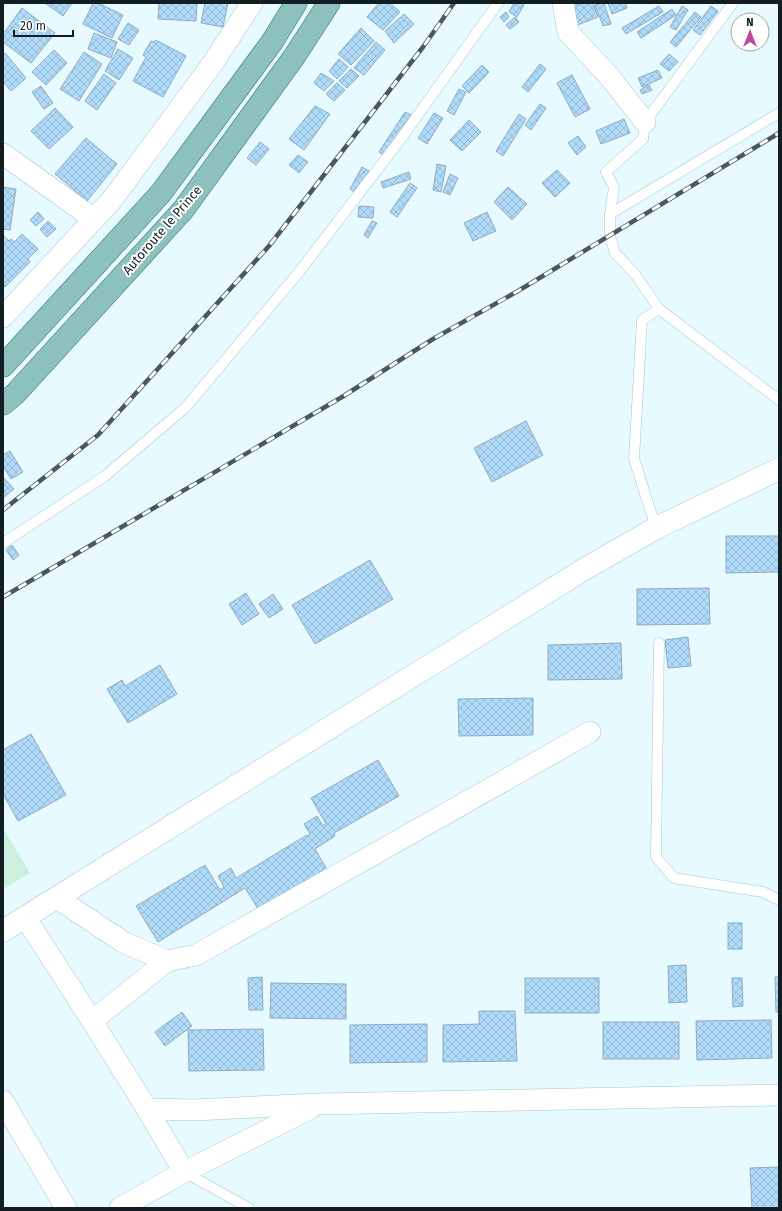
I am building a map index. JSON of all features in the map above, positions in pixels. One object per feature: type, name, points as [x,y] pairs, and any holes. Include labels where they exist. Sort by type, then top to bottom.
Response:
[{"type":"main road","name":"Autoroute le Prince","points":[[3,366],[161,193],[272,42],[296,3]]},
{"type":"main road","name":"Autoroute le Prince","points":[[3,404],[20,388],[183,210],[294,57],[329,3]]},
{"type":"street","points":[[3,317],[111,201],[213,63],[252,3]]},
{"type":"street","points":[[563,3],[568,32],[609,76],[646,122]]},
{"type":"street","points":[[3,154],[94,219]]},
{"type":"street","points":[[3,931],[583,570],[656,528],[779,469]]},
{"type":"street","points":[[92,1021],[167,962],[196,955],[590,732]]},
{"type":"street","points":[[57,898],[123,942],[167,962]]},
{"type":"street","points":[[25,918],[92,1021],[184,1172]]},
{"type":"street","points":[[147,1109],[194,1110],[318,1104],[779,1095]]},
{"type":"street","points":[[3,1101],[66,1208]]},
{"type":"street","points":[[120,1208],[256,1134],[318,1104]]},
{"type":"lane","points":[[3,543],[105,476],[186,407],[299,272],[400,140],[498,3]]},
{"type":"lane","points":[[733,3],[646,122],[643,139],[606,172],[614,187],[610,214],[610,236],[616,253],[635,274],[658,309],[779,400]]},
{"type":"lane","points":[[610,214],[779,113]]},
{"type":"lane","points":[[656,528],[634,459],[642,320],[658,309]]},
{"type":"lane","points":[[660,643],[656,857],[674,878],[764,892],[779,900]]},
{"type":"lane","points":[[184,1172],[248,1208]]},
{"type":"green space","points":[[3,828],[30,873],[3,889]]},
{"type":"building","points":[[45,3],[72,3],[63,16]]},
{"type":"building","points":[[93,3],[98,3],[123,15],[112,38],[83,24]]},
{"type":"building","points":[[159,3],[197,3],[196,21],[158,19]]},
{"type":"building","points":[[205,3],[228,3],[223,27],[201,23]]},
{"type":"building","points":[[379,3],[390,3],[400,12],[383,30],[367,17]]},
{"type":"building","points":[[514,3],[521,3],[524,5],[517,17],[509,12]]},
{"type":"building","points":[[566,3],[576,3],[576,5],[581,3],[593,3],[598,17],[575,26]]},
{"type":"building","points":[[604,3],[611,24],[603,26],[595,5]]},
{"type":"building","points":[[608,3],[625,3],[627,8],[612,14]]},
{"type":"building","points":[[659,6],[663,12],[626,34],[622,28]]},
{"type":"building","points":[[682,6],[688,10],[676,30],[670,27]]},
{"type":"building","points":[[711,6],[718,11],[700,35],[693,30]]},
{"type":"building","points":[[22,8],[55,33],[31,63],[3,42],[3,34]]},
{"type":"building","points":[[672,9],[676,15],[641,38],[637,32]]},
{"type":"building","points":[[506,12],[509,17],[504,22],[500,17]]},
{"type":"building","points":[[695,12],[701,17],[676,47],[670,42]]},
{"type":"building","points":[[404,14],[414,24],[394,43],[385,31]]},
{"type":"building","points":[[515,17],[519,22],[510,29],[506,25]]},
{"type":"building","points":[[128,23],[139,30],[129,45],[118,39]]},
{"type":"building","points":[[361,28],[374,41],[351,65],[338,54]]},
{"type":"building","points":[[94,33],[117,42],[111,58],[88,49]]},
{"type":"building","points":[[156,40],[186,56],[163,97],[133,81],[146,57],[143,55],[151,41],[154,42]]},
{"type":"building","points":[[376,42],[385,50],[364,75],[354,68]]},
{"type":"building","points":[[118,49],[133,58],[119,80],[105,71]]},
{"type":"building","points":[[54,50],[67,63],[46,85],[32,72]]},
{"type":"building","points":[[84,52],[102,64],[79,101],[60,89]]},
{"type":"building","points":[[5,53],[26,78],[11,91],[3,82],[3,55]]},
{"type":"building","points":[[669,54],[678,62],[669,71],[660,64]]},
{"type":"building","points":[[339,59],[348,67],[337,79],[329,71]]},
{"type":"building","points":[[540,64],[546,69],[528,92],[522,87]]},
{"type":"building","points":[[482,65],[489,72],[469,93],[462,86]]},
{"type":"building","points":[[351,69],[359,76],[347,88],[339,81]]},
{"type":"building","points":[[658,70],[662,78],[642,87],[638,78]]},
{"type":"building","points":[[321,73],[334,81],[324,91],[314,83]]},
{"type":"building","points":[[104,74],[116,83],[97,110],[85,101]]},
{"type":"building","points":[[572,75],[590,109],[575,117],[557,83]]},
{"type":"building","points":[[337,83],[345,90],[334,101],[326,94]]},
{"type":"building","points":[[649,85],[652,90],[642,94],[640,90]]},
{"type":"building","points":[[41,86],[53,103],[44,109],[32,92]]},
{"type":"building","points":[[459,89],[466,92],[454,115],[447,111]]},
{"type":"building","points":[[540,104],[546,108],[531,130],[525,125]]},
{"type":"building","points":[[315,106],[330,114],[304,150],[289,139]]},
{"type":"building","points":[[55,108],[73,127],[49,149],[31,131]]},
{"type":"building","points":[[405,112],[411,115],[385,156],[379,152]]},
{"type":"building","points":[[434,113],[443,118],[427,144],[418,138]]},
{"type":"building","points":[[519,114],[526,119],[503,156],[496,151]]},
{"type":"building","points":[[624,119],[630,133],[601,144],[596,131]]},
{"type":"building","points":[[469,120],[481,132],[462,151],[450,140]]},
{"type":"building","points":[[578,136],[586,147],[577,155],[568,143]]},
{"type":"building","points":[[86,138],[117,164],[87,201],[55,174]]},
{"type":"building","points":[[260,142],[269,149],[256,165],[247,158]]},
{"type":"building","points":[[298,155],[308,162],[299,173],[289,165]]},
{"type":"building","points":[[437,164],[446,166],[441,192],[433,190]]},
{"type":"building","points":[[362,167],[369,171],[356,193],[350,189]]},
{"type":"building","points":[[557,170],[570,183],[555,197],[542,183]]},
{"type":"building","points":[[409,172],[411,179],[383,188],[381,182]]},
{"type":"building","points":[[450,174],[458,178],[450,195],[443,192]]},
{"type":"building","points":[[410,183],[417,188],[397,217],[390,212]]},
{"type":"building","points":[[3,187],[16,189],[10,230],[3,229]]},
{"type":"building","points":[[508,187],[527,204],[512,220],[494,202]]},
{"type":"building","points":[[359,206],[374,207],[373,218],[358,217]]},
{"type":"building","points":[[38,212],[44,219],[36,226],[30,220]]},
{"type":"building","points":[[487,212],[496,231],[473,241],[464,223]]},
{"type":"building","points":[[48,221],[56,229],[47,237],[40,229]]},
{"type":"building","points":[[372,221],[377,223],[368,238],[364,235]]},
{"type":"building","points":[[22,234],[38,249],[28,259],[30,262],[5,287],[3,285],[3,235],[9,241],[11,239],[14,242]]},
{"type":"building","points":[[526,421],[543,455],[492,482],[474,448]]},
{"type":"building","points":[[10,451],[23,472],[11,479],[3,466],[3,455]]},
{"type":"building","points":[[3,477],[14,489],[3,498]]},
{"type":"building","points":[[726,536],[779,536],[779,572],[726,573]]},
{"type":"building","points":[[12,545],[19,555],[13,560],[6,550]]},
{"type":"building","points":[[370,560],[393,599],[315,644],[292,605]]},
{"type":"building","points":[[709,588],[710,624],[637,625],[637,589]]},
{"type":"building","points":[[246,593],[259,614],[242,625],[229,604]]},
{"type":"building","points":[[273,594],[283,609],[269,618],[259,604]]},
{"type":"building","points":[[688,637],[691,666],[668,668],[665,640]]},
{"type":"building","points":[[621,643],[622,679],[548,680],[548,645]]},
{"type":"building","points":[[160,665],[177,694],[128,723],[107,689],[122,680],[125,686]]},
{"type":"building","points":[[533,698],[533,735],[459,736],[458,699]]},
{"type":"building","points":[[31,734],[66,795],[18,821],[3,794],[3,750]]},
{"type":"building","points":[[378,760],[399,796],[334,833],[335,836],[315,849],[328,871],[260,912],[245,888],[158,942],[136,906],[205,865],[220,890],[224,887],[218,876],[231,868],[236,878],[307,835],[307,837],[310,834],[304,824],[317,816],[323,826],[326,824],[311,798]]},
{"type":"building","points":[[728,923],[742,923],[742,949],[728,949]]},
{"type":"building","points":[[686,965],[687,1002],[669,1003],[668,966]]},
{"type":"building","points":[[262,977],[263,1010],[249,1010],[248,978]]},
{"type":"building","points":[[775,977],[779,977],[779,1012],[776,1012]]},
{"type":"building","points":[[525,978],[599,978],[599,1013],[525,1013]]},
{"type":"building","points":[[732,978],[742,978],[743,1006],[733,1007]]},
{"type":"building","points":[[271,983],[346,984],[346,1019],[270,1018]]},
{"type":"building","points":[[479,1011],[515,1011],[517,1061],[443,1062],[443,1025],[479,1024]]},
{"type":"building","points":[[182,1012],[192,1026],[165,1046],[155,1032]]},
{"type":"building","points":[[771,1020],[772,1058],[697,1060],[696,1021]]},
{"type":"building","points":[[603,1022],[679,1022],[679,1059],[603,1059]]},
{"type":"building","points":[[427,1024],[427,1062],[350,1063],[350,1025]]},
{"type":"building","points":[[263,1029],[264,1070],[189,1071],[188,1030]]},
{"type":"building","points":[[779,1167],[779,1208],[752,1208],[750,1168]]},
{"type":"railway","points":[[3,510],[98,435],[269,246],[423,47],[454,3]]},
{"type":"railway","points":[[3,597],[342,397],[433,339],[518,291],[779,133]]}]
